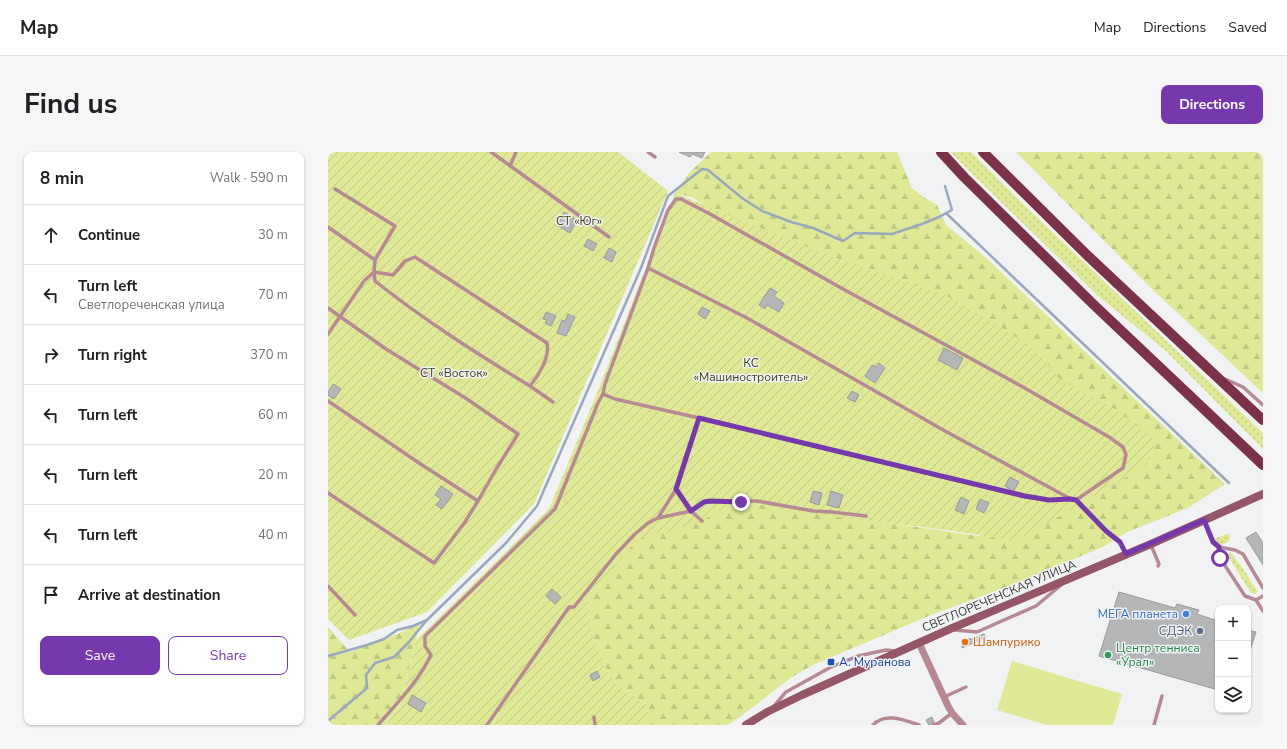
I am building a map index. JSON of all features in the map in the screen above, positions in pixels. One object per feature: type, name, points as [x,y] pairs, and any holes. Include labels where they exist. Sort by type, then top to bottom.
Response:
[{"type":"main road","points":[[941,152],[964,177],[1093,304],[1263,465]]},
{"type":"main road","points":[[983,152],[1093,260],[1263,420]]},
{"type":"main road","name":"СВЕТЛОРЕЧЕНСКАЯ УЛИЦА","points":[[746,725],[767,712],[802,695],[950,629],[1151,544],[1263,494]]},
{"type":"street","points":[[919,643],[952,713],[963,725]]},
{"type":"lane","points":[[491,152],[609,237]]},
{"type":"lane","points":[[510,166],[516,152]]},
{"type":"lane","points":[[648,152],[655,157]]},
{"type":"lane","points":[[335,189],[394,226],[375,260],[375,281],[407,306],[454,338],[553,402]]},
{"type":"lane","points":[[378,725],[413,686],[427,664],[431,654],[425,646],[425,636],[555,509],[603,394],[605,384],[668,210],[676,199],[681,199],[717,218],[843,289],[1023,387],[1109,437],[1123,448],[1126,455],[1123,468],[1076,500]]},
{"type":"lane","points":[[328,227],[375,260]]},
{"type":"lane","points":[[374,272],[394,275],[405,261],[415,257],[547,343],[548,349],[539,375],[530,386]]},
{"type":"lane","points":[[648,268],[748,318],[945,431],[1070,499]]},
{"type":"lane","points":[[328,334],[364,281],[374,272]]},
{"type":"lane","points":[[328,308],[386,349],[467,399],[518,434],[465,522],[434,563],[328,493]]},
{"type":"lane","points":[[1218,376],[1242,387],[1263,405]]},
{"type":"lane","points":[[603,394],[615,399],[1025,496],[1049,500],[1076,500],[1106,531],[1120,542],[1126,554]]},
{"type":"lane","points":[[328,401],[478,501]]},
{"type":"lane","points":[[658,518],[676,489],[682,466],[699,418]]},
{"type":"lane","points":[[676,489],[691,511],[702,521]]},
{"type":"lane","points":[[487,725],[570,607],[574,607],[616,554],[648,523],[658,518],[691,511],[704,502],[710,501],[757,501],[813,511],[866,516]]},
{"type":"lane","points":[[1204,520],[1213,542],[1219,547],[1235,550],[1243,554],[1263,588]]},
{"type":"lane","points":[[1151,544],[1159,564],[1158,566]]},
{"type":"lane","points":[[1219,547],[1220,558],[1245,596],[1256,600],[1263,611]]},
{"type":"lane","points":[[950,629],[977,632],[1036,606],[1066,580]]},
{"type":"lane","points":[[328,586],[355,615]]},
{"type":"lane","points":[[1256,600],[1263,596]]},
{"type":"lane","points":[[767,712],[786,692],[831,667],[865,655],[886,650],[901,651]]},
{"type":"lane","points":[[944,697],[966,687]]},
{"type":"lane","points":[[1154,725],[1162,696]]},
{"type":"lane","points":[[933,725],[940,723],[952,713]]},
{"type":"lane","points":[[594,717],[595,725]]},
{"type":"lane","points":[[873,725],[877,720],[886,718],[919,725]]},
{"type":"green space","name":"СТ «Восток»","points":[[328,152],[618,152],[668,191],[534,504],[427,612],[349,640],[328,619]]},
{"type":"green space","points":[[711,152],[897,152],[912,188],[937,205],[946,225],[984,256],[1225,484],[1188,508],[1127,532],[1103,547],[1009,586],[931,615],[813,665],[792,677],[740,717],[727,725],[641,725],[648,718],[648,705],[625,691],[608,674],[592,633],[588,597],[639,501],[756,504],[979,536],[1081,504],[1146,464],[1151,454],[731,223],[694,198],[675,193],[690,172]]},
{"type":"green space","points":[[951,152],[971,152],[1020,201],[1263,433],[1263,449],[1166,351],[1098,296]]},
{"type":"green space","points":[[1016,152],[1263,152],[1263,393],[1151,288]]},
{"type":"green space","name":"КС «Машиностроитель»","points":[[675,193],[827,255],[945,295],[1003,328],[1038,353],[1060,379],[1115,409],[1156,440],[1147,464],[1081,504],[1015,541],[954,531],[814,514],[756,504],[731,504],[702,521],[669,532],[652,534],[636,541],[588,597],[592,633],[608,674],[625,691],[648,705],[648,718],[641,725],[386,725],[401,702],[416,640],[549,509],[597,393]]},
{"type":"green space","points":[[1229,533],[1230,540],[1222,545],[1217,544],[1214,539]]},
{"type":"green space","points":[[1231,552],[1258,592],[1255,594],[1251,593],[1227,555]]},
{"type":"green space","points":[[420,623],[401,702],[386,725],[328,725],[328,627],[350,652],[397,634]]},
{"type":"green space","points":[[1012,661],[1122,694],[1113,725],[1047,725],[997,710]]},
{"type":"building","points":[[679,152],[705,152],[702,158],[692,154],[690,157]]},
{"type":"building","points":[[564,212],[577,220],[570,233],[557,225]]},
{"type":"building","points":[[588,239],[597,244],[593,251],[584,246]]},
{"type":"building","points":[[609,248],[616,252],[612,262],[604,258]]},
{"type":"building","points":[[770,288],[777,292],[774,296],[784,303],[779,312],[767,305],[765,309],[759,305]]},
{"type":"building","points":[[702,307],[710,311],[705,319],[698,314]]},
{"type":"building","points":[[546,312],[556,316],[551,326],[545,323],[547,320],[543,319]]},
{"type":"building","points":[[568,314],[575,317],[566,336],[557,333],[562,320],[565,321]]},
{"type":"building","points":[[944,348],[963,358],[957,370],[938,360]]},
{"type":"building","points":[[879,363],[885,368],[875,383],[865,376],[872,365],[876,367]]},
{"type":"building","points":[[333,384],[341,389],[334,399],[328,395],[328,392]]},
{"type":"building","points":[[852,391],[859,395],[855,402],[847,398]]},
{"type":"building","points":[[1010,477],[1019,482],[1013,492],[1005,486]]},
{"type":"building","points":[[441,486],[453,494],[442,509],[436,505],[441,499],[435,495]]},
{"type":"building","points":[[813,491],[822,493],[819,505],[810,502]]},
{"type":"building","points":[[831,491],[843,495],[839,508],[827,505]]},
{"type":"building","points":[[961,497],[969,501],[964,514],[955,510]]},
{"type":"building","points":[[980,499],[989,503],[984,513],[976,509]]},
{"type":"building","points":[[1256,532],[1263,543],[1263,565],[1246,538]]},
{"type":"building","points":[[552,589],[561,597],[555,604],[546,596]]},
{"type":"building","points":[[1119,592],[1175,608],[1177,604],[1199,610],[1197,614],[1215,620],[1215,689],[1099,656]]},
{"type":"building","points":[[1251,631],[1256,632],[1251,648]]},
{"type":"building","points":[[984,634],[986,637],[962,648],[963,639],[972,639]]},
{"type":"building","points":[[597,671],[600,677],[593,681],[590,675]]},
{"type":"building","points":[[412,695],[426,703],[421,712],[408,704]]},
{"type":"building","points":[[932,717],[934,722],[929,725],[926,720]]},
{"type":"waterway","points":[[328,656],[384,639],[397,630],[413,626],[427,620],[506,543],[537,506],[641,268],[668,196],[702,169],[708,170],[742,198],[762,211],[791,222],[813,228],[843,241],[855,233],[892,234],[922,224],[952,210],[945,186]]},
{"type":"waterway","points":[[946,213],[1229,483]]},
{"type":"waterway","points":[[328,721],[367,688],[366,675],[375,663],[394,657],[426,621]]},
{"type":"place","name":"МЕГА планета","points":[[1186,614]]},
{"type":"place","name":"СДЭК","points":[[1200,631]]},
{"type":"place","name":"Шампурико","points":[[965,642]]},
{"type":"place","name":"Центр тенниса «Урал»","points":[[1108,655]]},
{"type":"place","name":"А. Муранова","points":[[831,662]]},
{"type":"route","points":[[741,502],[704,502],[691,511],[676,489],[684,460],[699,418],[1025,496],[1049,500],[1076,500],[1106,531],[1120,542],[1126,554],[1204,520],[1213,542],[1219,547],[1220,558]]},
{"type":"park label","name":"СТ «Юг»","points":[[579,221]]}]
